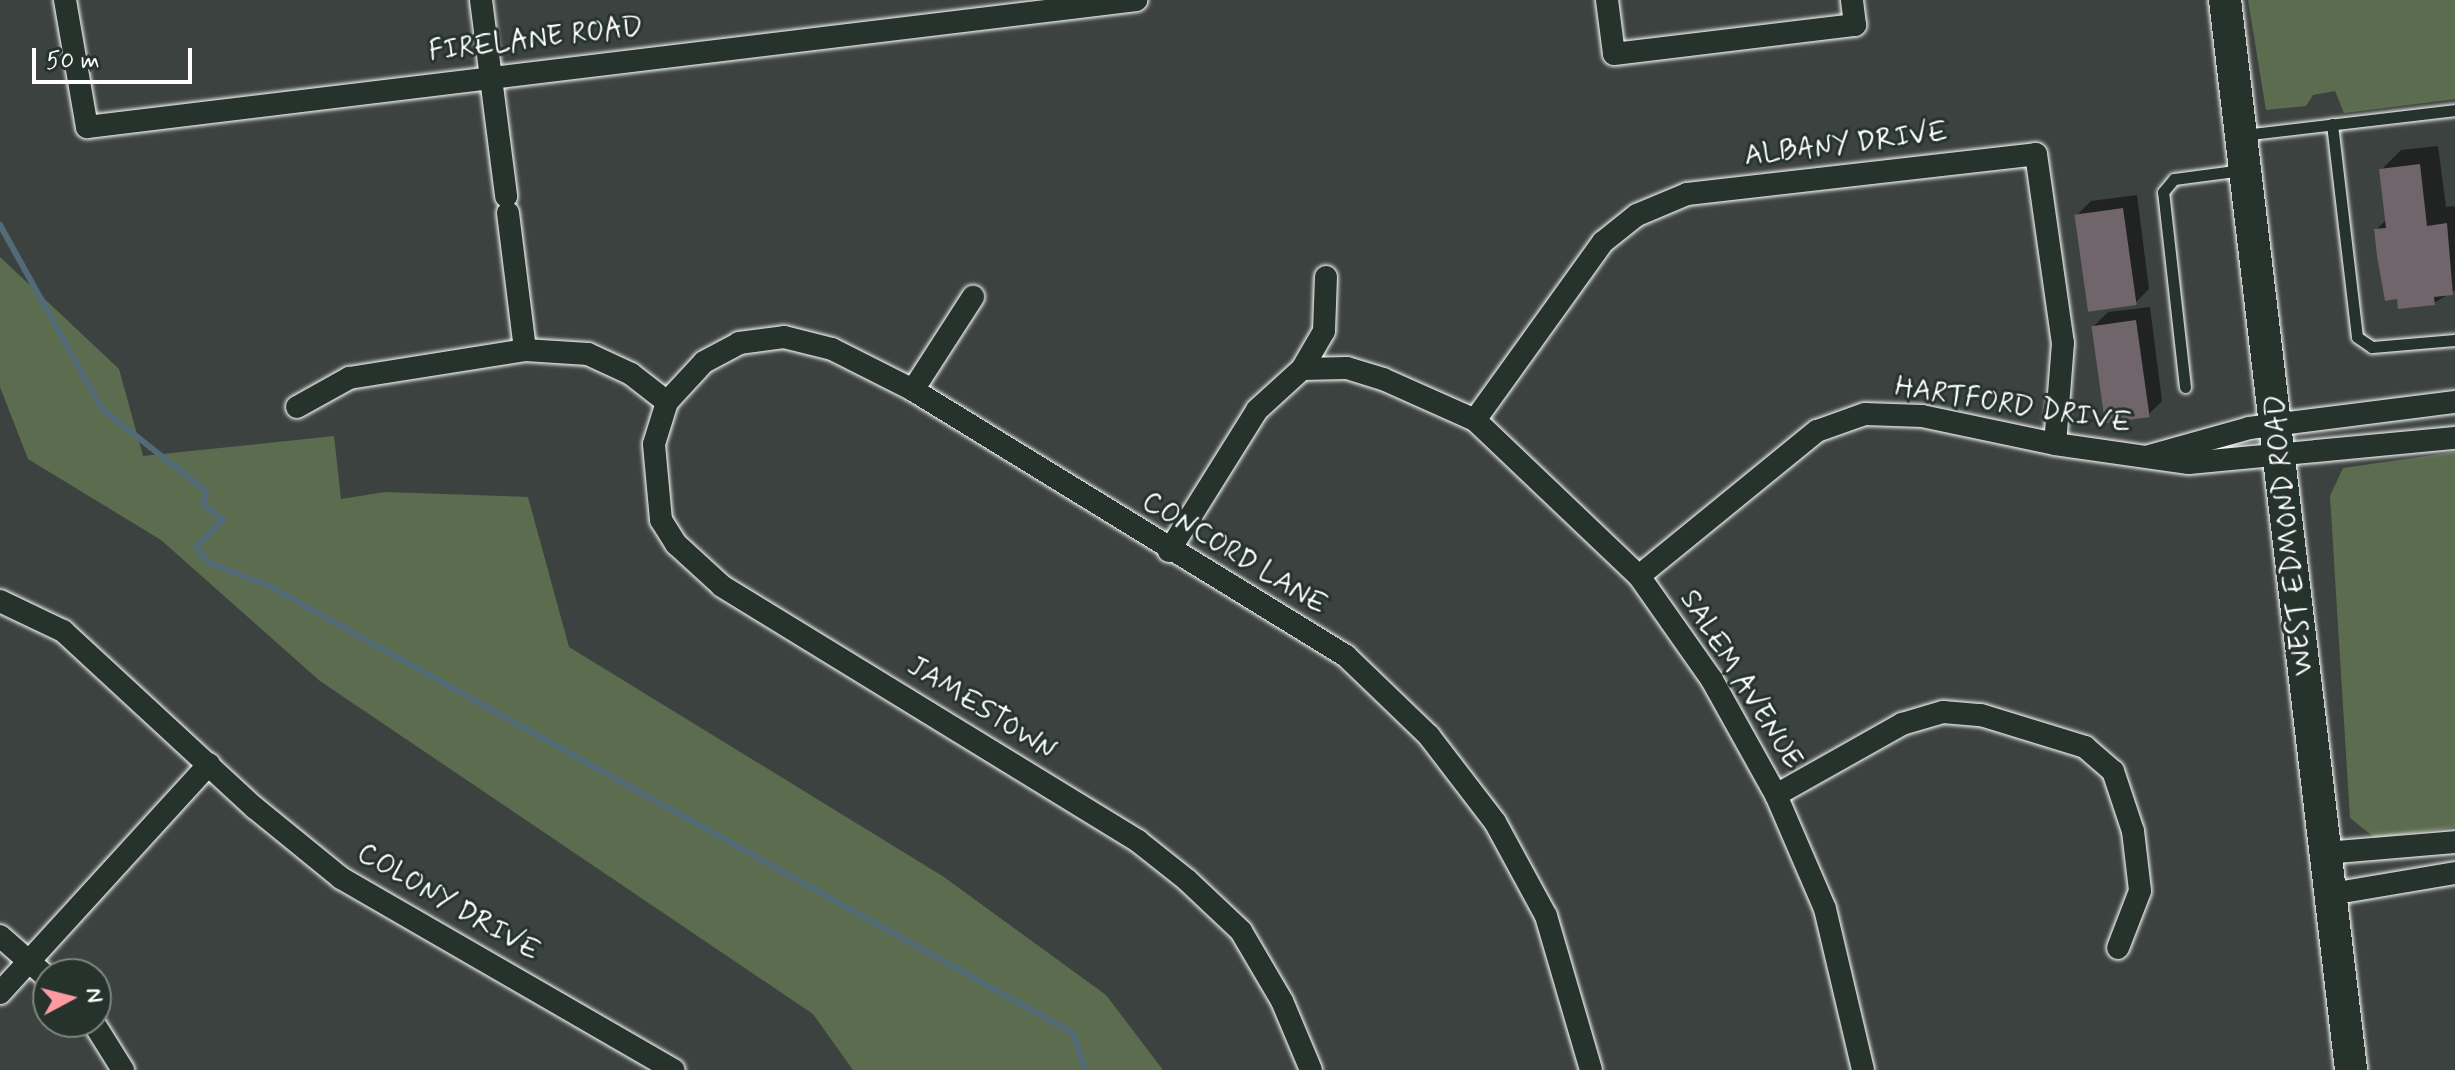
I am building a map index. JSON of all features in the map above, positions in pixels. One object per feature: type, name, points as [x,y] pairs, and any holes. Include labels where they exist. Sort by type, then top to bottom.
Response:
[{"type":"main road","name":"WEST EDMOND ROAD","points":[[2225,0],[2283,457],[2351,1070]]},
{"type":"street","name":"FIRELANE ROAD","points":[[65,0],[87,127],[491,75],[1136,0]]},
{"type":"street","points":[[481,0],[525,350]]},
{"type":"street","points":[[1607,0],[1614,54],[1855,25],[1852,0]]},
{"type":"street","name":"ALBANY DRIVE","points":[[1475,420],[1596,251],[1637,215],[1687,194],[2036,154],[2063,343],[2055,444]]},
{"type":"street","points":[[1169,551],[1257,410],[1302,369],[1324,331],[1326,277]]},
{"type":"street","points":[[913,390],[973,297]]},
{"type":"street","name":"CONCORD LANE","points":[[667,402],[704,362],[739,343],[784,337],[832,349],[913,390],[1169,551],[1346,656],[1429,736],[1495,822],[1546,916],[1591,1070]]},
{"type":"street","points":[[297,407],[349,378],[525,350],[588,354],[631,374],[667,402]]},
{"type":"street","name":"SALEM AVENUE","points":[[1302,369],[1359,372],[1475,420],[1639,576],[1712,680],[1776,795],[1825,909],[1863,1070]]},
{"type":"street","name":"JAMESTOWN","points":[[667,402],[654,444],[654,484],[661,520],[676,544],[722,586],[1138,841],[1187,880],[1241,931],[1282,1001],[1311,1070]]},
{"type":"street","name":"HARTFORD DRIVE","points":[[2144,458],[2184,443],[2278,424],[2455,402]]},
{"type":"street","name":"HARTFORD DRIVE","points":[[1639,576],[1799,444],[1841,420],[1865,414],[1922,416],[2055,444],[2189,463],[2283,457],[2455,438]]},
{"type":"street","name":"COLONY DRIVE","points":[[0,601],[63,631],[209,764],[341,878],[674,1070]]},
{"type":"street","points":[[1776,795],[1902,724],[1943,712],[1981,715],[2085,747],[2113,771],[2133,831],[2140,891],[2118,948]]},
{"type":"street","points":[[0,993],[209,764]]},
{"type":"street","points":[[2325,853],[2455,842]]},
{"type":"street","points":[[2331,894],[2455,873]]},
{"type":"street","points":[[0,936],[32,963]]},
{"type":"street","points":[[103,1038],[123,1070]]},
{"type":"lane","points":[[2242,135],[2455,110]]},
{"type":"lane","points":[[2332,124],[2357,337],[2372,347],[2455,340]]},
{"type":"lane","points":[[2185,387],[2163,192],[2174,179],[2247,169]]},
{"type":"green space","points":[[2248,0],[2455,0],[2455,99],[2344,113],[2335,91],[2313,95],[2306,106],[2266,110]]},
{"type":"green space","points":[[0,257],[119,369],[143,456],[334,436],[341,499],[385,492],[528,497],[569,647],[944,877],[1106,995],[1163,1070],[853,1070],[813,1014],[320,681],[161,540],[28,459],[0,387]]},
{"type":"green space","points":[[2455,452],[2455,827],[2375,838],[2350,818],[2330,496],[2343,468]]},
{"type":"building","points":[[2420,164],[2427,226],[2447,223],[2453,295],[2434,297],[2435,305],[2398,309],[2397,299],[2385,301],[2377,256],[2374,229],[2386,228],[2379,169]]},
{"type":"building","points":[[2123,208],[2137,305],[2088,312],[2074,215]]},
{"type":"building","points":[[2136,320],[2150,417],[2105,423],[2091,326]]},
{"type":"waterway","points":[[0,225],[102,409],[206,491],[203,504],[223,520],[196,547],[210,563],[269,586],[1073,1033],[1085,1070]]}]
